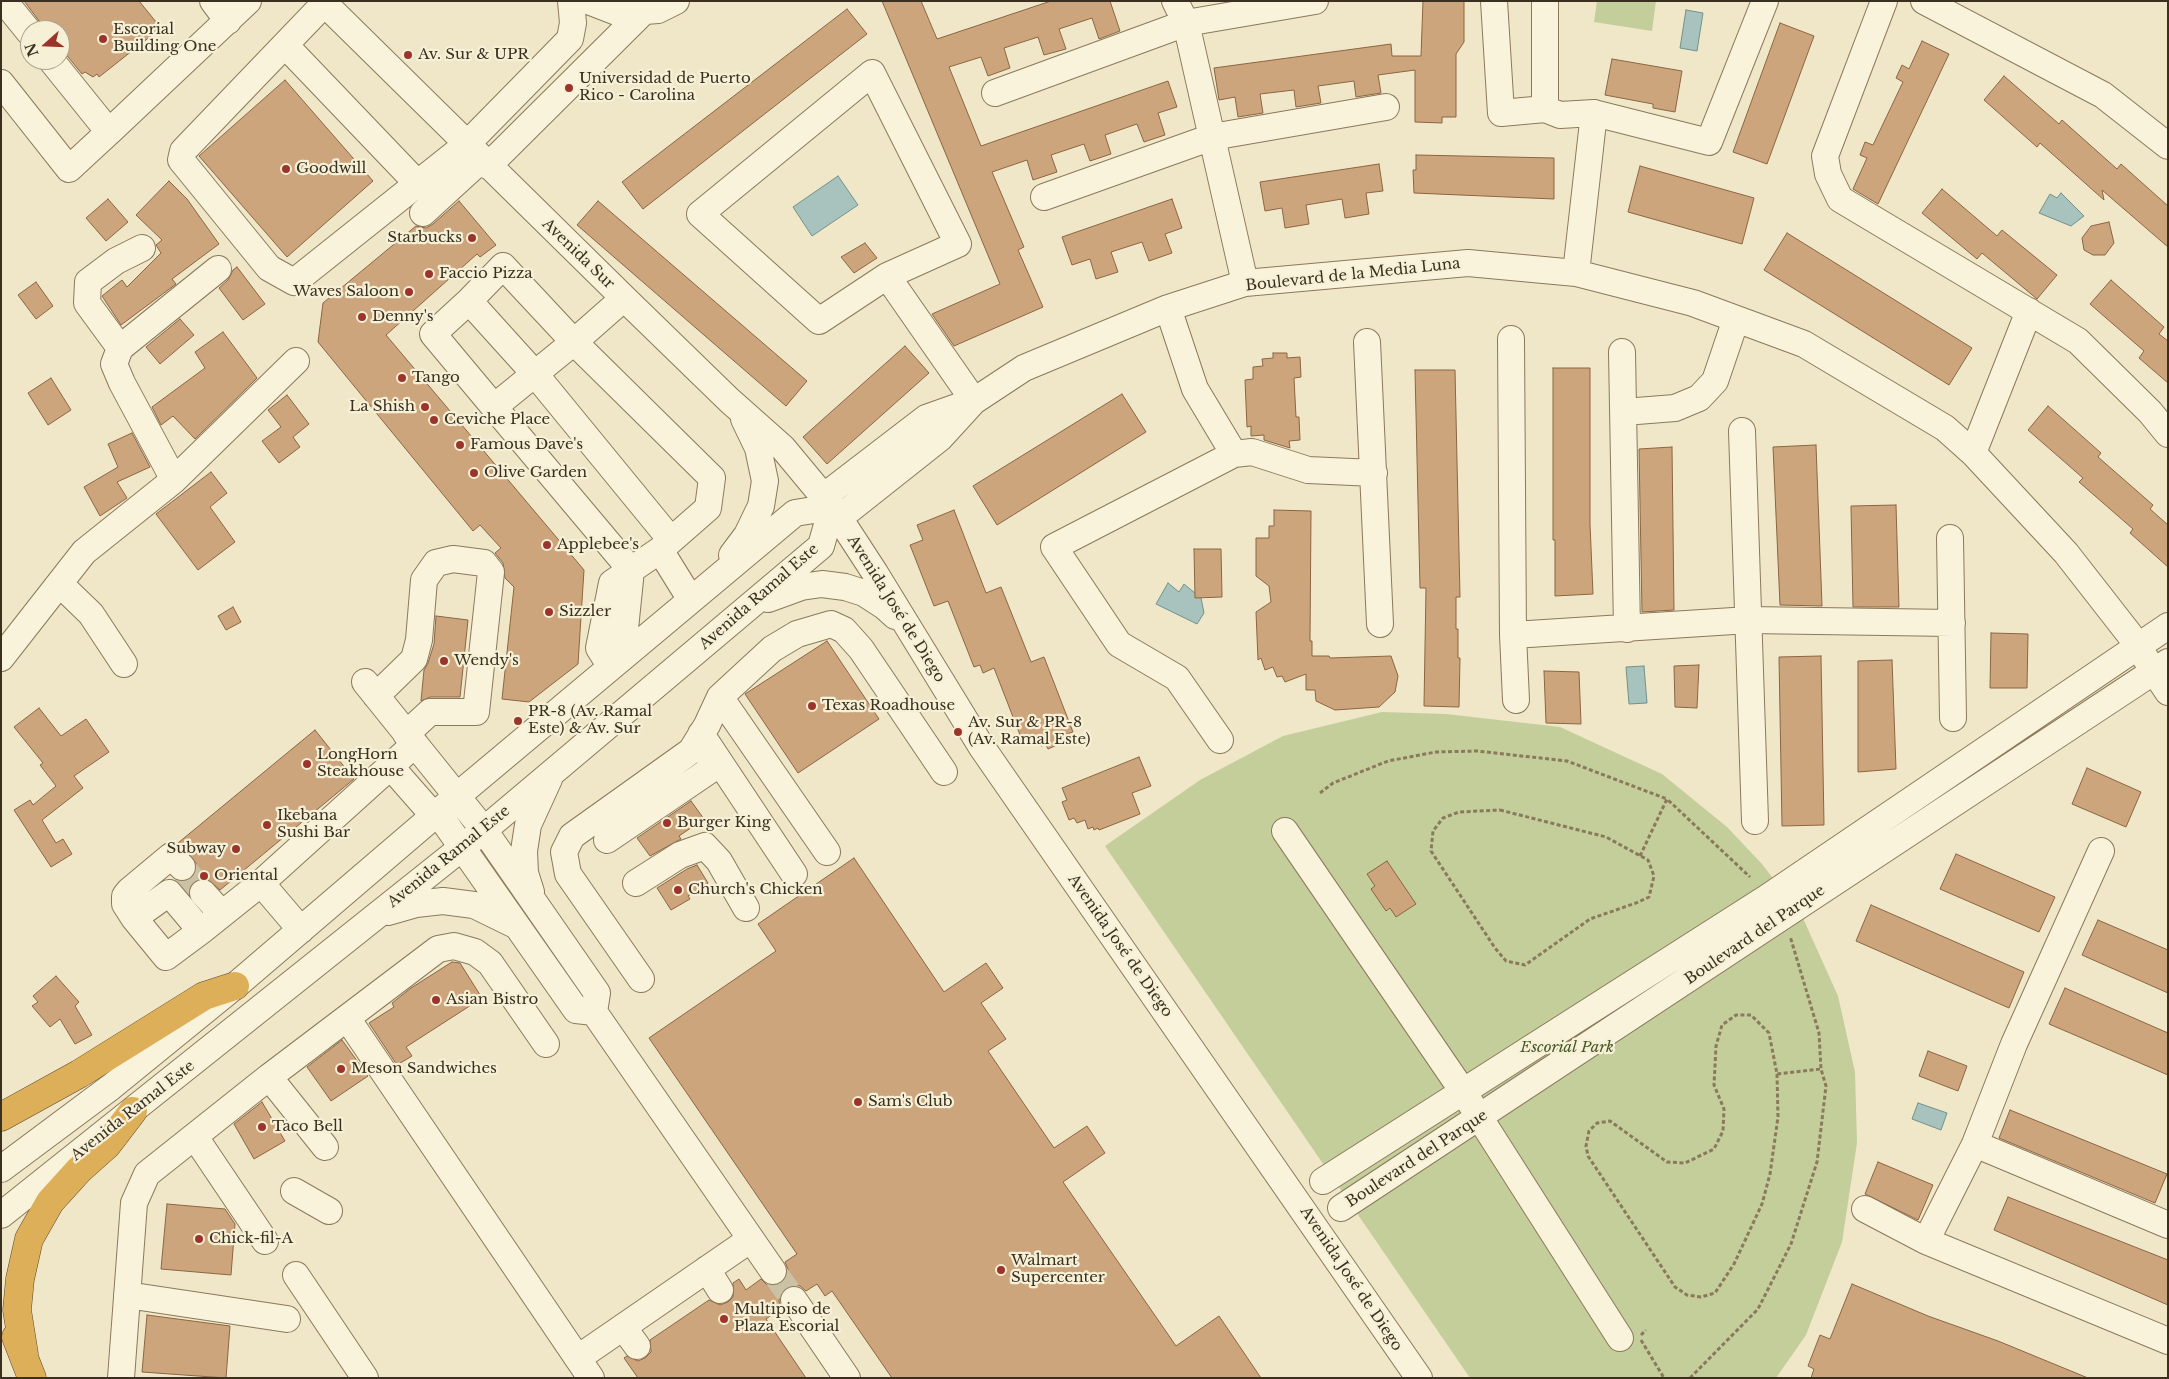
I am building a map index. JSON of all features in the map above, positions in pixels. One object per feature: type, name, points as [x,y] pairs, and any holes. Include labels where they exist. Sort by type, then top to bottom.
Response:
[{"type":"highway","points":[[1,1117],[96,1064],[204,996],[235,986]]},
{"type":"highway","points":[[28,1366],[17,1310],[21,1271],[31,1234],[50,1202],[79,1170],[107,1145],[133,1111]]},
{"type":"highway","points":[[1,1307],[28,1366]]},
{"type":"street","points":[[4,1],[20,21]]},
{"type":"street","points":[[1,83],[69,169],[109,132],[221,11],[248,1]]},
{"type":"street","points":[[323,2],[285,45],[183,150],[181,160],[269,268],[294,282],[418,183],[479,157],[524,86],[570,39],[573,23],[571,1]]},
{"type":"street","points":[[588,1],[619,13],[658,10],[676,1]]},
{"type":"street","points":[[995,93],[1182,8],[1315,1]]},
{"type":"street","points":[[1494,1],[1501,113],[1545,109],[1560,115],[1594,113],[1709,142],[1766,1]]},
{"type":"street","points":[[1545,1],[1545,109]]},
{"type":"street","points":[[1884,1],[1825,156],[1828,174],[1840,199],[2078,341],[2150,412],[2168,434]]},
{"type":"street","points":[[1924,1],[2103,95],[2168,146]]},
{"type":"street","name":"Avenida Sur","points":[[323,2],[739,410],[783,448],[832,507]]},
{"type":"street","points":[[1182,8],[1246,283]]},
{"type":"street","points":[[423,213],[479,157],[545,110],[643,12]]},
{"type":"street","points":[[285,45],[418,183]]},
{"type":"street","points":[[59,70],[109,132]]},
{"type":"street","points":[[872,74],[958,244],[887,276],[819,321],[700,214],[872,74]]},
{"type":"street","points":[[524,86],[545,110]]},
{"type":"street","points":[[1044,197],[1212,137],[1386,107]]},
{"type":"street","points":[[1576,272],[1594,113]]},
{"type":"street","points":[[120,348],[87,303],[88,282],[116,261],[142,248]]},
{"type":"street","name":"Boulevard de la Media Luna","points":[[832,507],[940,438],[974,401],[1024,368],[1168,308],[1246,283],[1468,263],[1576,272],[1693,303],[1804,344],[1945,428],[1973,454],[2066,553],[2138,646],[2161,666],[2168,692]]},
{"type":"street","points":[[617,663],[631,570],[665,545],[708,508],[712,478],[574,342],[502,266],[469,301],[433,334],[631,570]]},
{"type":"street","points":[[174,480],[122,384],[114,364],[120,348],[218,269]]},
{"type":"street","points":[[887,276],[974,401]]},
{"type":"street","points":[[494,407],[574,342],[624,298]]},
{"type":"street","points":[[469,301],[534,374],[665,545],[691,600]]},
{"type":"street","points":[[1168,308],[1195,389],[1234,454]]},
{"type":"street","points":[[1973,454],[2029,311]]},
{"type":"street","points":[[1624,412],[1675,408],[1699,398],[1714,380],[1736,319]]},
{"type":"street","points":[[1511,339],[1513,635],[1516,700]]},
{"type":"street","points":[[1367,342],[1380,624]]},
{"type":"street","points":[[1622,352],[1627,629]]},
{"type":"street","points":[[1,658],[84,552],[174,480],[296,361]]},
{"type":"street","points":[[710,584],[747,535],[762,506],[765,480],[758,448],[739,410]]},
{"type":"street","points":[[1742,431],[1755,821]]},
{"type":"street","points":[[1220,740],[1177,678],[1118,644],[1054,547],[1234,454],[1252,452],[1308,470],[1374,474]]},
{"type":"street","points":[[1,1169],[111,1087],[235,986],[443,808],[795,513],[832,507]]},
{"type":"street","name":"Avenida Ramal Este","points":[[1,1215],[484,830],[821,546],[832,507]]},
{"type":"street","name":"Avenida José de Diego","points":[[832,507],[981,746],[1419,1378]]},
{"type":"street","points":[[1950,538],[1953,718]]},
{"type":"street","points":[[182,867],[171,856],[125,896],[125,904],[134,918],[166,957],[261,883],[391,767],[411,739],[430,712],[476,712],[491,572],[484,563],[453,558],[436,563],[424,580],[419,640],[414,659],[370,689],[411,739],[462,847],[576,1010],[594,1012]]},
{"type":"street","points":[[60,584],[91,614],[124,664]]},
{"type":"street","points":[[750,606],[801,587],[822,584],[845,587],[864,593],[884,606],[912,634]]},
{"type":"street","points":[[1513,635],[1748,620],[1952,623]]},
{"type":"street","points":[[641,979],[568,874],[564,852],[572,836],[691,751],[720,697],[772,649],[797,634],[831,624],[844,630],[861,649],[944,772]]},
{"type":"street","name":"Boulevard del Parque","points":[[1323,1181],[1765,898],[2168,626]]},
{"type":"street","name":"Boulevard del Parque","points":[[1341,1208],[1480,1118],[2161,666]]},
{"type":"street","points":[[720,697],[827,852]]},
{"type":"street","points":[[606,840],[716,766],[699,737]]},
{"type":"street","points":[[699,737],[794,874]]},
{"type":"street","points":[[391,767],[443,808],[484,830],[597,993],[594,1012],[773,1271]]},
{"type":"street","points":[[535,904],[525,873],[524,851],[528,825],[551,773]]},
{"type":"street","points":[[1285,831],[1464,1092],[1620,1338]]},
{"type":"street","points":[[636,883],[680,856],[705,846],[719,862],[746,908]]},
{"type":"street","points":[[1926,1240],[1975,1144],[2014,1044],[2101,851]]},
{"type":"street","points":[[261,883],[301,930]]},
{"type":"street","points":[[134,918],[168,893],[201,931]]},
{"type":"street","points":[[203,893],[222,914]]},
{"type":"street","points":[[378,915],[416,904],[443,901],[474,905],[517,926]]},
{"type":"street","points":[[121,1378],[134,1203],[147,1174],[269,1077],[438,949],[454,946],[475,952],[490,964],[546,1044]]},
{"type":"street","points":[[347,1018],[584,1368],[713,1280],[751,1239]]},
{"type":"street","points":[[269,1077],[325,1147]]},
{"type":"street","points":[[195,1136],[265,1241]]},
{"type":"street","points":[[1975,1144],[2168,1225]]},
{"type":"street","points":[[294,1191],[330,1211]]},
{"type":"street","points":[[1865,1208],[1926,1240],[2168,1341]]},
{"type":"street","points":[[296,1275],[365,1378]]},
{"type":"street","points":[[127,1295],[287,1319]]},
{"type":"street","points":[[794,1300],[848,1378]]},
{"type":"path","points":[[1320,792],[1333,783],[1388,761],[1436,752],[1477,751],[1567,761],[1667,799],[1750,877]]},
{"type":"path","points":[[1640,856],[1667,799]]},
{"type":"path","points":[[1500,810],[1606,837],[1640,856],[1648,860],[1654,876],[1649,897],[1636,904],[1590,919],[1525,965],[1506,961],[1495,948],[1431,851],[1433,831],[1444,818],[1459,812],[1500,810]]},
{"type":"path","points":[[1690,1378],[1758,1309],[1791,1244],[1817,1162],[1826,1086],[1821,1069],[1819,1033],[1790,937],[1781,918]]},
{"type":"path","points":[[1736,1015],[1751,1015],[1769,1032],[1777,1074],[1778,1117],[1770,1174],[1762,1204],[1734,1264],[1715,1293],[1701,1297],[1686,1295],[1675,1287],[1588,1156],[1586,1146],[1589,1131],[1597,1122],[1610,1121],[1667,1162],[1685,1163],[1714,1149],[1724,1131],[1724,1108],[1714,1085],[1716,1046],[1722,1025],[1736,1015]]},
{"type":"path","points":[[1777,1074],[1821,1069]]},
{"type":"path","points":[[1646,1330],[1639,1337],[1664,1378]]},
{"type":"green space","points":[[1597,1],[1656,1],[1652,31],[1594,22]]},
{"type":"green space","name":"Escorial Park","points":[[1382,712],[1446,714],[1560,727],[1662,774],[1727,827],[1762,864],[1802,916],[1838,996],[1855,1072],[1857,1143],[1842,1242],[1806,1335],[1776,1378],[1470,1378],[1105,846],[1200,780],[1283,736]]},
{"type":"water","points":[[1686,10],[1703,13],[1697,51],[1680,48]]},
{"type":"water","points":[[838,176],[858,205],[812,236],[793,207]]},
{"type":"water","points":[[2061,193],[2084,216],[2071,226],[2039,213],[2050,194],[2057,198]]},
{"type":"water","points":[[1168,583],[1179,592],[1184,584],[1201,598],[1204,613],[1197,624],[1156,604]]},
{"type":"water","points":[[1644,666],[1647,703],[1629,704],[1626,667]]},
{"type":"water","points":[[1918,1103],[1947,1113],[1941,1130],[1912,1119]]},
{"type":"building","name":"Escorial Building One","points":[[24,1],[139,1],[161,28],[99,77],[97,74],[93,77],[85,72],[82,74],[70,59],[70,20],[38,20]]},
{"type":"building","points":[[882,1],[921,1],[937,39],[1051,1],[1110,1],[1120,31],[1099,39],[1092,18],[1059,29],[1066,49],[1044,55],[1038,37],[1004,48],[1010,68],[988,76],[981,57],[949,67],[981,146],[1168,81],[1177,107],[1158,113],[1165,135],[1144,142],[1137,124],[1105,135],[1111,154],[1090,161],[1084,144],[1051,155],[1057,172],[1033,180],[1027,160],[992,172],[1024,247],[1018,250],[1043,307],[954,346],[932,314],[1000,284]]},
{"type":"building","points":[[1423,1],[1464,1],[1464,42],[1456,54],[1456,117],[1442,117],[1442,123],[1415,122],[1415,70],[1378,75],[1381,93],[1356,97],[1354,81],[1318,86],[1321,103],[1296,107],[1294,90],[1260,94],[1263,113],[1238,117],[1235,97],[1219,100],[1214,68],[1391,44],[1392,56],[1421,56]]},
{"type":"building","points":[[847,9],[867,34],[643,209],[622,182]]},
{"type":"building","points":[[1780,23],[1814,36],[1767,164],[1733,152]]},
{"type":"building","points":[[1922,41],[1949,54],[1878,204],[1853,189],[1867,158],[1860,155],[1865,142],[1873,145],[1903,82],[1896,78],[1902,65],[1909,69]]},
{"type":"building","points":[[1612,59],[1682,71],[1675,112],[1653,108],[1653,104],[1605,95]]},
{"type":"building","points":[[2004,76],[2059,124],[2062,120],[2117,169],[2121,164],[2168,206],[2168,247],[2102,190],[2104,200],[2040,143],[2037,147],[1984,100]]},
{"type":"building","name":"Goodwill","points":[[285,80],[373,181],[287,257],[199,156]]},
{"type":"building","points":[[1416,155],[1554,158],[1554,199],[1414,193],[1413,170],[1416,170]]},
{"type":"building","points":[[1379,164],[1383,191],[1366,193],[1369,214],[1345,218],[1342,199],[1306,205],[1309,224],[1285,228],[1282,208],[1265,211],[1260,182]]},
{"type":"building","points":[[1640,166],[1754,198],[1742,244],[1628,212]]},
{"type":"building","points":[[169,181],[187,199],[219,244],[172,279],[176,284],[121,325],[102,296],[122,280],[127,287],[161,253],[156,245],[162,240],[136,215]]},
{"type":"building","points":[[1942,189],[1997,236],[2002,230],[2057,275],[2037,299],[1982,253],[1977,259],[1922,213]]},
{"type":"building","points":[[108,199],[128,222],[106,241],[86,218]]},
{"type":"building","points":[[1172,199],[1182,228],[1165,234],[1172,253],[1149,261],[1142,242],[1111,252],[1118,272],[1096,279],[1090,259],[1072,265],[1062,237]]},
{"type":"building","points":[[459,201],[496,245],[480,257],[477,254],[386,335],[584,570],[578,664],[529,702],[502,699],[514,587],[505,578],[503,563],[495,553],[501,548],[480,525],[473,531],[318,342],[323,303],[416,226],[426,228],[433,224]]},
{"type":"building","points":[[598,201],[807,381],[786,406],[577,225]]},
{"type":"building","points":[[2109,222],[2114,243],[2105,255],[2093,255],[2084,250],[2082,238],[2091,226]]},
{"type":"building","points":[[1787,233],[1972,348],[1949,385],[1764,270]]},
{"type":"building","points":[[865,243],[877,258],[854,273],[841,257]]},
{"type":"building","points":[[237,267],[265,304],[243,320],[219,288],[228,280],[233,270]]},
{"type":"building","points":[[2111,280],[2164,327],[2159,334],[2168,341],[2168,383],[2139,358],[2144,351],[2090,304]]},
{"type":"building","points":[[36,282],[53,306],[36,319],[18,295]]},
{"type":"building","points":[[180,319],[194,335],[160,364],[146,347]]},
{"type":"building","points":[[223,332],[257,378],[195,439],[173,416],[161,425],[152,407],[205,368],[195,352]]},
{"type":"building","points":[[905,346],[929,373],[827,464],[803,437]]},
{"type":"building","points":[[1273,353],[1287,353],[1287,358],[1300,357],[1301,377],[1294,378],[1296,417],[1299,417],[1300,440],[1289,441],[1290,448],[1264,440],[1264,435],[1251,436],[1251,426],[1247,427],[1245,380],[1253,379],[1253,367],[1263,366],[1262,359],[1273,358]]},
{"type":"building","points":[[1553,368],[1590,368],[1590,524],[1593,594],[1555,596],[1555,540],[1553,540]]},
{"type":"building","points":[[1415,370],[1455,370],[1460,597],[1456,597],[1456,629],[1458,629],[1458,658],[1460,658],[1459,707],[1424,706],[1426,588],[1420,588]]},
{"type":"building","points":[[51,378],[71,410],[48,425],[28,393]]},
{"type":"building","points":[[1122,394],[1146,432],[997,525],[973,486]]},
{"type":"building","points":[[287,395],[309,424],[293,437],[300,447],[279,463],[262,441],[281,427],[268,410]]},
{"type":"building","points":[[2048,406],[2101,453],[2098,457],[2153,505],[2150,509],[2168,525],[2168,567],[2130,533],[2133,529],[2079,482],[2083,478],[2028,430]]},
{"type":"building","points":[[132,433],[150,467],[117,482],[127,498],[100,516],[84,487],[118,467],[108,444]]},
{"type":"building","points":[[1816,445],[1822,606],[1780,605],[1773,447]]},
{"type":"building","points":[[1672,447],[1674,610],[1642,612],[1639,449]]},
{"type":"building","points":[[211,472],[227,493],[210,507],[235,542],[198,570],[156,514]]},
{"type":"building","points":[[1896,505],[1899,607],[1853,607],[1851,506]]},
{"type":"building","points":[[954,510],[986,593],[1001,587],[1031,662],[1044,657],[1073,732],[1064,735],[1066,741],[1048,749],[1046,745],[1041,746],[1038,739],[1026,744],[1022,740],[994,668],[983,673],[980,665],[974,667],[948,601],[934,606],[910,545],[923,540],[917,525]]},
{"type":"building","points":[[1274,510],[1311,511],[1310,641],[1312,641],[1312,656],[1329,656],[1330,658],[1391,656],[1398,676],[1395,692],[1379,707],[1335,710],[1316,701],[1315,690],[1306,690],[1306,674],[1285,682],[1282,676],[1277,677],[1273,667],[1265,670],[1261,658],[1258,660],[1256,612],[1271,602],[1269,586],[1256,576],[1256,538],[1269,538],[1269,526],[1274,526]]},
{"type":"building","points":[[1194,549],[1221,549],[1222,597],[1195,598]]},
{"type":"building","points":[[233,607],[241,622],[226,630],[218,616]]},
{"type":"building","name":"Wendy's","points":[[436,616],[468,620],[460,697],[430,697],[421,701],[424,670],[434,644]]},
{"type":"building","points":[[1991,633],[2028,634],[2027,688],[1990,688]]},
{"type":"building","name":"Texas Roadhouse","points":[[827,641],[879,719],[798,773],[745,694]]},
{"type":"building","points":[[1821,656],[1824,825],[1782,826],[1779,657]]},
{"type":"building","points":[[1892,660],[1896,769],[1858,772],[1858,661]]},
{"type":"building","points":[[1699,665],[1697,708],[1675,707],[1674,666]]},
{"type":"building","points":[[1544,671],[1579,672],[1581,724],[1546,723]]},
{"type":"building","points":[[39,708],[61,736],[86,719],[109,752],[74,776],[83,788],[42,820],[56,843],[63,839],[72,854],[51,867],[14,810],[30,800],[33,805],[56,786],[40,765],[43,763],[14,727]]},
{"type":"building","points":[[315,730],[354,779],[220,890],[207,879],[199,878],[190,886],[186,881],[192,878],[196,871],[196,863],[178,843]]},
{"type":"building","points":[[1139,757],[1151,786],[1132,793],[1140,814],[1099,830],[1098,828],[1094,830],[1093,827],[1088,829],[1085,820],[1077,823],[1074,818],[1069,820],[1062,802],[1067,800],[1062,788]]},
{"type":"building","points":[[2087,768],[2141,792],[2126,827],[2072,804]]},
{"type":"building","name":"Burger King","points":[[691,801],[704,819],[679,836],[681,839],[650,856],[637,838]]},
{"type":"building","points":[[1956,854],[2055,897],[2039,932],[1940,889]]},
{"type":"building","points":[[854,858],[944,992],[986,963],[1003,988],[981,1003],[1006,1039],[988,1051],[1054,1148],[1087,1126],[1105,1153],[1063,1182],[1176,1346],[1219,1316],[1261,1378],[892,1378],[832,1291],[825,1296],[817,1284],[806,1291],[800,1286],[793,1285],[785,1288],[780,1294],[781,1308],[766,1319],[806,1378],[638,1378],[624,1358],[627,1356],[638,1361],[645,1358],[651,1352],[650,1340],[709,1300],[720,1305],[728,1302],[733,1297],[733,1283],[739,1279],[746,1290],[761,1279],[767,1285],[775,1286],[781,1284],[787,1277],[788,1269],[785,1262],[797,1254],[649,1038],[776,951],[758,924]]},
{"type":"building","points":[[1387,861],[1416,904],[1396,917],[1390,908],[1386,911],[1371,889],[1375,886],[1367,874]]},
{"type":"building","name":"Church's Chicken","points":[[697,865],[708,883],[688,896],[690,899],[671,910],[657,888],[687,869]]},
{"type":"building","points":[[1871,905],[2024,972],[2009,1008],[1856,941]]},
{"type":"building","points":[[2098,920],[2168,950],[2168,993],[2082,955]]},
{"type":"building","name":"Asian Bistro","points":[[452,962],[460,963],[482,998],[406,1047],[412,1056],[397,1065],[369,1023],[394,1007],[392,1003],[411,988]]},
{"type":"building","points":[[56,976],[79,1002],[75,1006],[92,1035],[75,1044],[60,1019],[50,1027],[32,1006],[38,1002],[33,996]]},
{"type":"building","points":[[2065,988],[2168,1033],[2168,1075],[2049,1024]]},
{"type":"building","points":[[342,1040],[368,1076],[331,1101],[307,1067]]},
{"type":"building","points":[[1928,1051],[1967,1066],[1958,1091],[1919,1076]]},
{"type":"building","points":[[262,1102],[285,1141],[254,1159],[234,1124]]},
{"type":"building","points":[[2010,1110],[2167,1174],[2155,1203],[1999,1138]]},
{"type":"building","points":[[1878,1162],[1933,1185],[1918,1220],[1865,1194]]},
{"type":"building","points":[[2008,1197],[2168,1260],[2168,1305],[1994,1230]]},
{"type":"building","name":"Chick-fil-A","points":[[167,1204],[225,1209],[235,1224],[231,1275],[161,1269]]},
{"type":"building","points":[[1852,1284],[1928,1316],[1998,1341],[2088,1378],[1811,1378],[1814,1369],[1808,1366],[1820,1335],[1830,1339]]},
{"type":"building","points":[[147,1315],[230,1326],[226,1378],[142,1372]]},
{"type":"tunnel","points":[[182,867],[203,893]]},
{"type":"tunnel","points":[[773,1271],[794,1300]]},
{"type":"place","name":"Escorial Building One","points":[[103,39]]},
{"type":"place","name":"Av. Sur & UPR","points":[[408,55]]},
{"type":"place","name":"Universidad de Puerto Rico - Carolina","points":[[569,88]]},
{"type":"place","name":"Goodwill","points":[[286,169]]},
{"type":"place","name":"Starbucks","points":[[472,238]]},
{"type":"place","name":"Faccio Pizza","points":[[429,274]]},
{"type":"place","name":"Waves Saloon","points":[[409,292]]},
{"type":"place","name":"Denny's","points":[[362,317]]},
{"type":"place","name":"Tango","points":[[402,378]]},
{"type":"place","name":"La Shish","points":[[425,407]]},
{"type":"place","name":"Ceviche Place","points":[[434,420]]},
{"type":"place","name":"Famous Dave's","points":[[460,445]]},
{"type":"place","name":"Olive Garden","points":[[474,473]]},
{"type":"place","name":"Applebee's","points":[[547,545]]},
{"type":"place","name":"Sizzler","points":[[549,612]]},
{"type":"place","name":"Wendy's","points":[[444,661]]},
{"type":"place","name":"Texas Roadhouse","points":[[812,706]]},
{"type":"place","name":"PR-8 (Av. Ramal Este) & Av. Sur","points":[[518,721]]},
{"type":"place","name":"Av. Sur & PR-8 (Av. Ramal Este)","points":[[958,732]]},
{"type":"place","name":"LongHorn Steakhouse","points":[[307,764]]},
{"type":"place","name":"Burger King","points":[[667,823]]},
{"type":"place","name":"Ikebana Sushi Bar","points":[[267,825]]},
{"type":"place","name":"Subway","points":[[236,849]]},
{"type":"place","name":"Oriental","points":[[204,876]]},
{"type":"place","name":"Church's Chicken","points":[[678,890]]},
{"type":"place","name":"Asian Bistro","points":[[436,1000]]},
{"type":"place","name":"Meson Sandwiches","points":[[341,1069]]},
{"type":"place","name":"Sam's Club","points":[[858,1102]]},
{"type":"place","name":"Taco Bell","points":[[262,1127]]},
{"type":"place","name":"Chick-fil-A","points":[[199,1239]]},
{"type":"place","name":"Walmart Supercenter","points":[[1001,1270]]},
{"type":"place","name":"Multipiso de Plaza Escorial","points":[[724,1319]]}]
